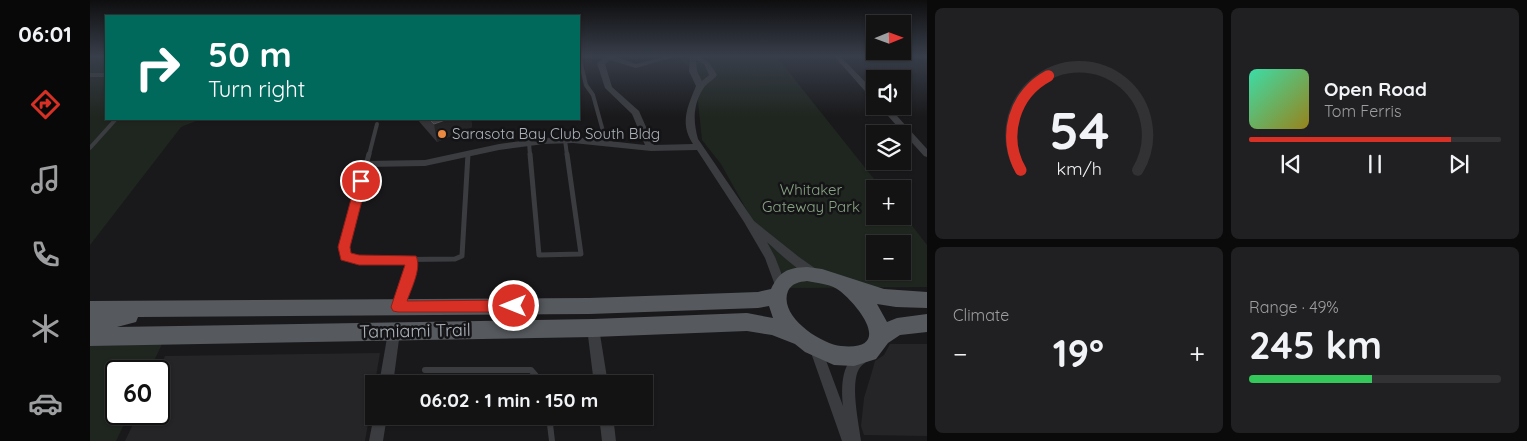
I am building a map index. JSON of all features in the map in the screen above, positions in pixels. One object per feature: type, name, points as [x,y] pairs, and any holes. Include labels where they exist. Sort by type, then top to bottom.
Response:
[{"type":"main road","name":"Tamiami Trail","points":[[90,310],[589,306],[758,300],[778,291],[788,278],[800,274],[815,274],[831,278],[847,286],[883,297],[901,300],[927,300]]},
{"type":"main road","name":"Tamiami Trail","points":[[847,286],[862,297],[873,310],[879,324],[880,337]]},
{"type":"main road","points":[[778,291],[779,310],[786,323],[807,342]]},
{"type":"main road","points":[[90,322],[102,322],[158,310]]},
{"type":"main road","name":"Tamiami Trail","points":[[90,337],[593,328],[747,322],[772,326],[832,355],[850,358],[865,355]]},
{"type":"main road","points":[[865,355],[875,348],[880,337],[898,327],[927,323]]},
{"type":"street","points":[[605,77],[609,88],[636,113],[651,148]]},
{"type":"street","points":[[696,77],[700,86]]},
{"type":"street","points":[[712,77],[700,86],[690,116],[692,132],[698,147],[748,219],[770,256],[778,291]]},
{"type":"street","points":[[856,77],[866,87]]},
{"type":"street","points":[[891,115],[927,154]]},
{"type":"street","points":[[366,164],[425,163],[530,143],[566,140],[606,142],[651,148],[698,147]]},
{"type":"street","points":[[748,219],[795,260],[815,274]]},
{"type":"street","points":[[593,328],[600,375]]},
{"type":"street","points":[[387,375],[394,332]]},
{"type":"street","points":[[807,342],[849,441]]},
{"type":"street","points":[[854,441],[848,390],[853,366],[865,355]]},
{"type":"street","points":[[376,441],[379,425]]},
{"type":"street","points":[[607,425],[609,441]]},
{"type":"lane","points":[[584,77],[586,85],[593,95],[606,142]]},
{"type":"lane","points":[[90,148],[115,120]]},
{"type":"lane","points":[[377,124],[344,247],[345,257],[359,260],[412,260],[455,259],[462,256],[468,154]]},
{"type":"lane","points":[[530,143],[539,255],[581,254],[566,140]]},
{"type":"lane","points":[[398,307],[410,273],[412,260]]},
{"type":"lane","points":[[425,370],[531,370],[535,375]]},
{"type":"lane","points":[[550,425],[552,441]]},
{"type":"shaded area","points":[[890,344],[927,344],[927,436],[864,435],[861,426],[864,398],[875,361],[884,355]]},
{"type":"shaded area","points":[[380,353],[376,375],[365,375],[365,425],[368,425],[365,441],[125,441],[133,425],[170,425],[170,360],[163,360],[165,356]]},
{"type":"green space","points":[[90,77],[105,77],[105,120],[198,120],[181,127],[90,245]]},
{"type":"green space","name":"Whitaker Gateway Park","points":[[695,77],[792,77],[875,180],[866,180],[866,225],[911,224],[927,245],[927,287],[790,288],[721,164],[702,140]]},
{"type":"green space","points":[[162,344],[154,360],[105,360],[105,425],[124,425],[116,441],[90,441],[90,346]]},
{"type":"building","points":[[430,120],[445,120],[434,124]]},
{"type":"place","name":"Sarasota Bay Club South Bldg","points":[[442,134]]},
{"type":"route","points":[[361,181],[344,247],[345,257],[359,260],[412,260],[410,273],[398,307],[514,306]]}]
